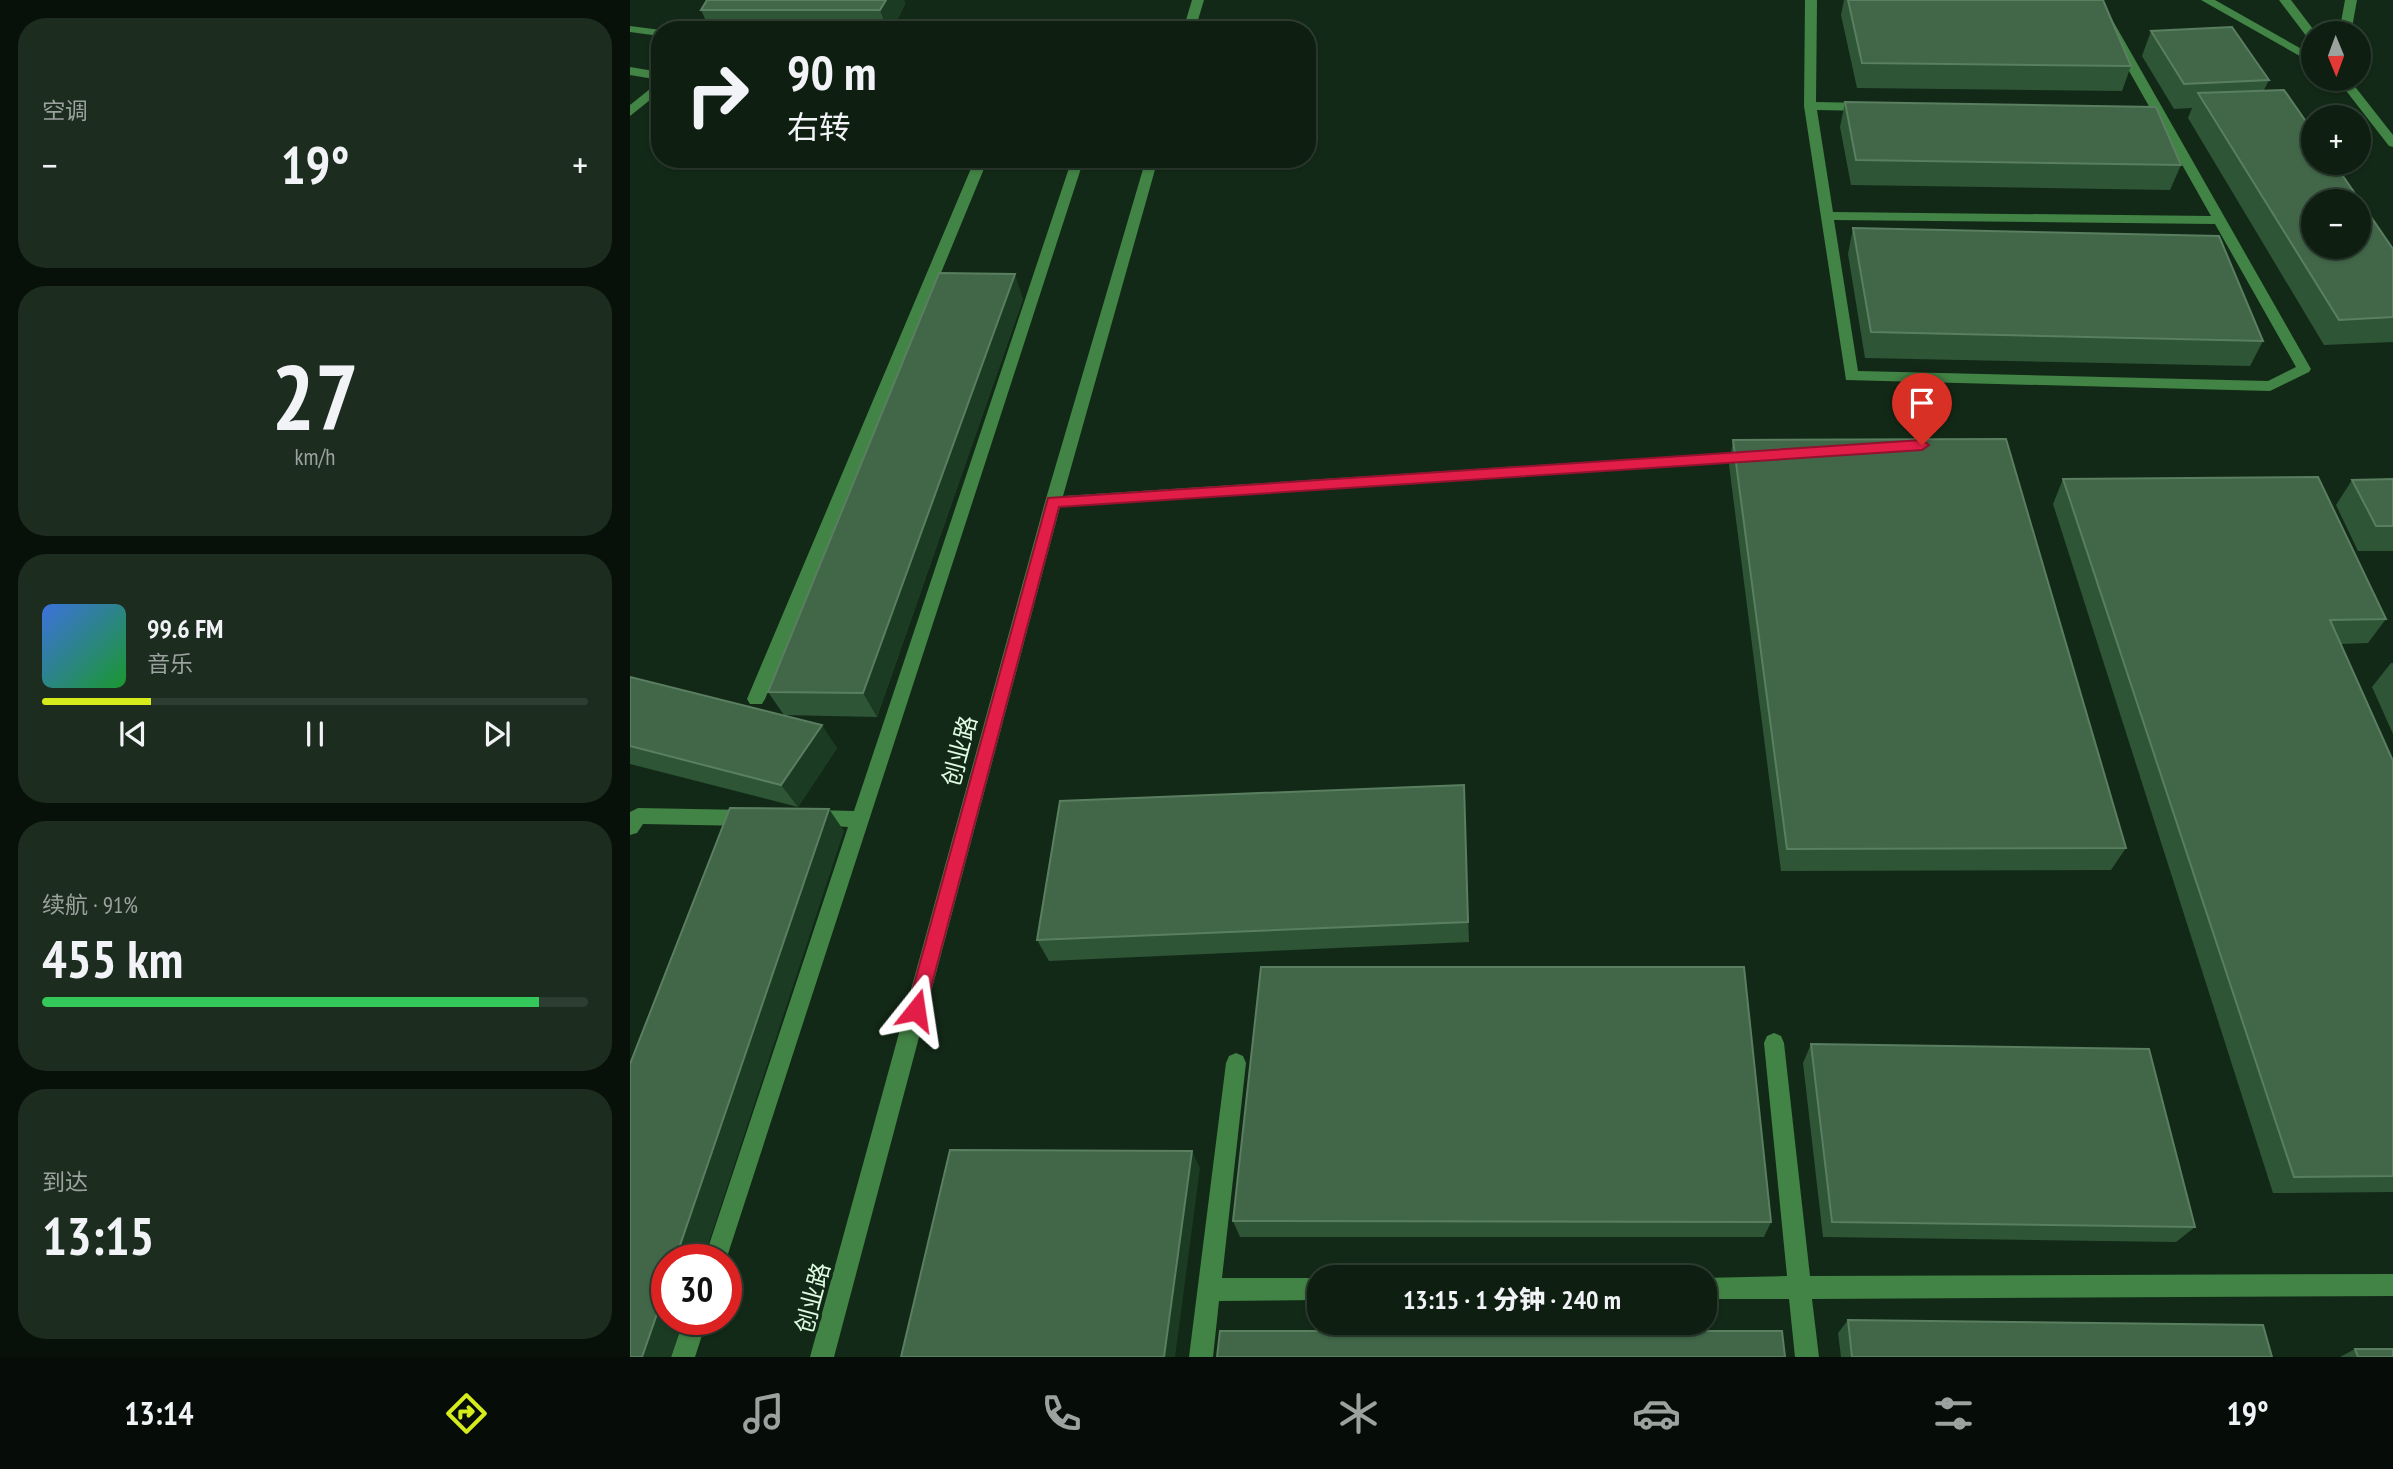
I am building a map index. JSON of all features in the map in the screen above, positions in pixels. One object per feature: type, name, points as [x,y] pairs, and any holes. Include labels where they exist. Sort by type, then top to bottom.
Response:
[{"type":"street","points":[[1192,21],[1198,0]]},
{"type":"street","points":[[1811,0],[1810,106],[1851,376],[2270,386],[2304,369],[2220,220],[2151,110],[2095,0]]},
{"type":"street","points":[[2207,0],[2301,54]]},
{"type":"street","points":[[2285,0],[2301,22]]},
{"type":"street","points":[[2347,21],[2351,0]]},
{"type":"street","points":[[630,29],[651,32]]},
{"type":"street","points":[[630,71],[651,74]]},
{"type":"street","points":[[2352,91],[2393,143]]},
{"type":"street","points":[[630,112],[651,93]]},
{"type":"street","points":[[1810,106],[1879,107]]},
{"type":"street","points":[[756,699],[936,285],[979,168]]},
{"type":"street","points":[[720,1244],[860,818],[1028,286],[1074,168]]},
{"type":"street","name":"创业路","points":[[822,1357],[1053,502],[1149,168]]},
{"type":"street","points":[[1826,216],[2220,220]]},
{"type":"street","points":[[1053,502],[1769,455]]},
{"type":"street","points":[[630,827],[638,816],[769,818]]},
{"type":"street","points":[[720,844],[730,818]]},
{"type":"street","points":[[795,818],[860,818]]},
{"type":"street","points":[[1774,1044],[1807,1357]]},
{"type":"street","points":[[1201,1357],[1236,1063]]},
{"type":"street","points":[[1717,1288],[2393,1285]]},
{"type":"street","points":[[1209,1290],[1307,1289]]},
{"type":"street","points":[[683,1357],[690,1335]]},
{"type":"building","points":[[707,0],[886,0],[880,10],[701,10]]},
{"type":"building","points":[[1848,0],[2103,0],[2131,66],[1862,63]]},
{"type":"building","points":[[2232,27],[2269,80],[2184,84],[2151,31]]},
{"type":"building","points":[[2284,90],[2301,114],[2301,175],[2342,175],[2352,189],[2301,189],[2301,259],[2198,93]]},
{"type":"building","points":[[1845,102],[2156,107],[2181,165],[1856,160]]},
{"type":"building","points":[[2371,217],[2393,249],[2393,317],[2339,320],[2301,259],[2371,259]]},
{"type":"building","points":[[1853,228],[2219,236],[2263,341],[1871,332]]},
{"type":"building","points":[[939,273],[1015,274],[863,693],[768,692]]},
{"type":"building","points":[[2006,439],[2126,848],[1787,849],[1733,440]]},
{"type":"building","points":[[2318,477],[2386,619],[2330,620],[2393,761],[2393,1176],[2294,1177],[2063,479]]},
{"type":"building","points":[[2393,479],[2393,526],[2376,526],[2352,480]]},
{"type":"building","points":[[630,677],[822,725],[781,785],[630,746]]},
{"type":"building","points":[[1464,785],[1468,922],[1037,940],[1060,801]]},
{"type":"building","points":[[730,808],[829,809],[680,1244],[651,1244],[651,1331],[642,1357],[630,1357],[630,1064]]},
{"type":"building","points":[[1261,967],[1744,967],[1771,1222],[1233,1221]]},
{"type":"building","points":[[1811,1044],[2149,1049],[2195,1227],[1832,1222]]},
{"type":"building","points":[[950,1150],[1192,1151],[1164,1357],[901,1357]]},
{"type":"building","points":[[1848,1320],[2263,1325],[2272,1357],[1852,1357]]},
{"type":"building","points":[[1220,1331],[1307,1331],[1307,1335],[1717,1335],[1717,1331],[1782,1331],[1785,1357],[1217,1357]]},
{"type":"building","points":[[2355,1349],[2393,1349],[2393,1357],[2358,1357]]},
{"type":"route","points":[[916,1010],[1053,502],[1922,445]]}]
